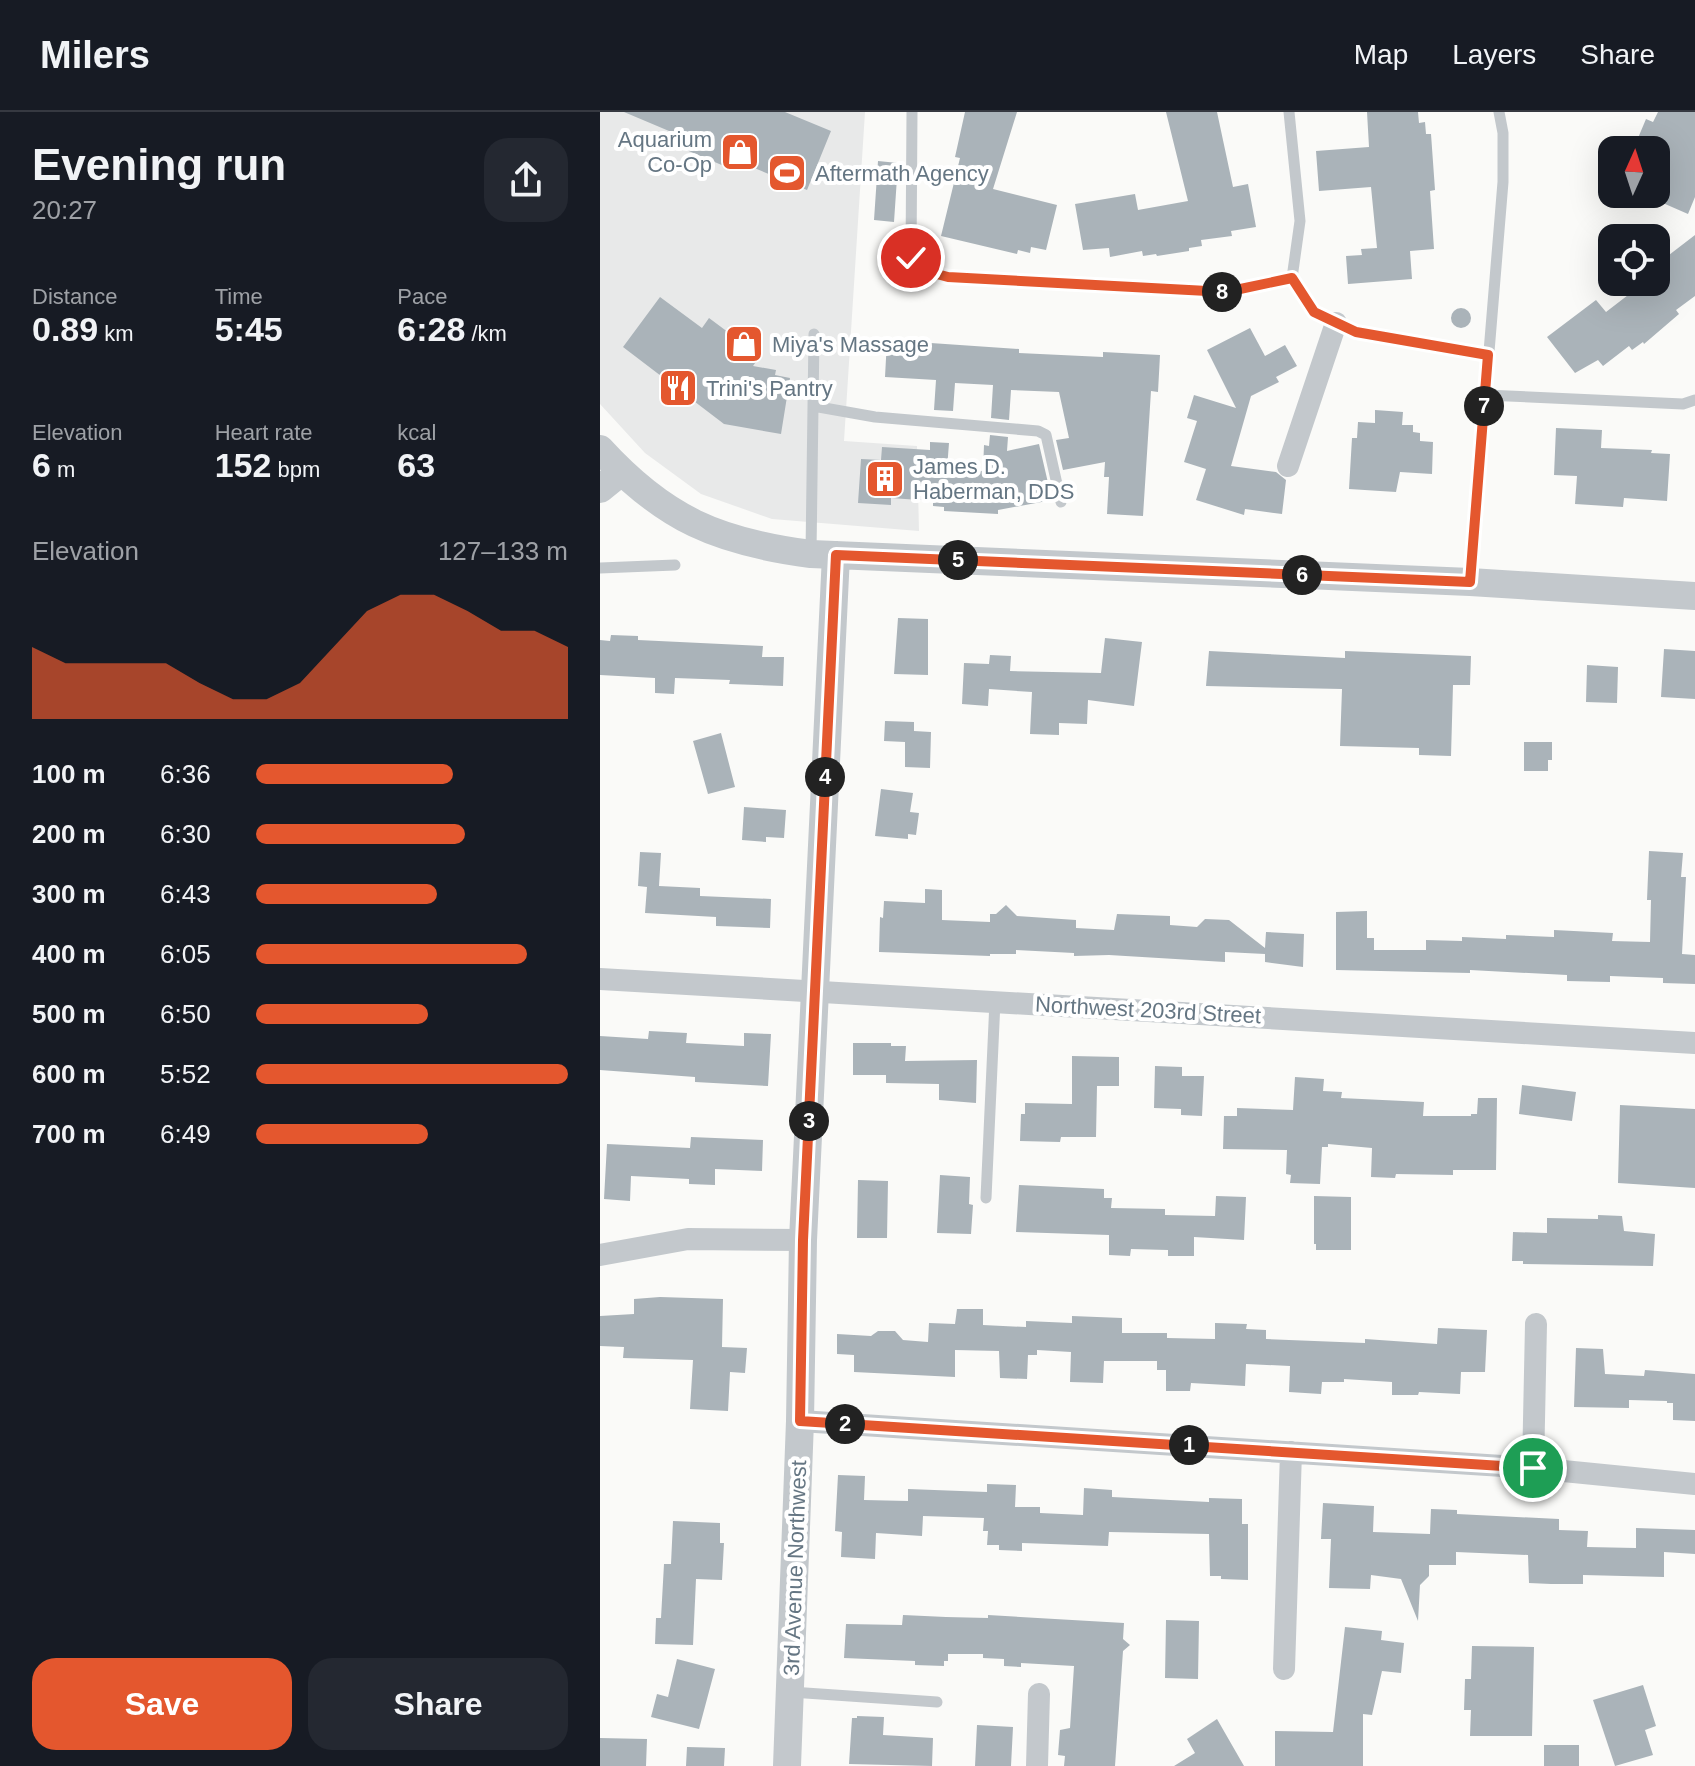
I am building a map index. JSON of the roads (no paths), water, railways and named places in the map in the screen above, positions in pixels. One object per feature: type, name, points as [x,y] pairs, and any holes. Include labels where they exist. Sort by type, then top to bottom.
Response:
[{"type":"street","points":[[1288,466],[1336,323]]},
{"type":"street","points":[[600,449],[611,481],[704,530],[759,547],[823,554],[1470,582],[1695,596]]},
{"type":"street","name":"3rd Avenue Northwest","points":[[787,1766],[800,1421],[803,1240],[815,990],[823,554]]},
{"type":"street","name":"Northwest 203rd Street","points":[[600,979],[1695,1043]]},
{"type":"street","points":[[600,1255],[688,1239],[803,1240]]},
{"type":"street","points":[[1533,1468],[1536,1324]]},
{"type":"street","points":[[800,1421],[1533,1468],[1695,1484]]},
{"type":"street","points":[[1284,1669],[1291,1452]]},
{"type":"street","points":[[1037,1766],[1039,1694]]},
{"type":"lane","points":[[912,112],[911,258],[922,270],[948,277],[1226,292],[1292,278]]},
{"type":"lane","points":[[1289,112],[1300,221],[1292,278],[1314,312],[1356,332],[1488,355]]},
{"type":"lane","points":[[1470,582],[1503,182],[1503,133],[1499,112]]},
{"type":"lane","points":[[814,334],[813,406],[823,554]]},
{"type":"lane","points":[[1485,395],[1683,404],[1695,400]]},
{"type":"lane","points":[[813,406],[875,417],[1038,431],[1046,435],[1061,502]]},
{"type":"lane","points":[[600,568],[675,565]]},
{"type":"lane","points":[[986,1198],[995,1001]]},
{"type":"lane","points":[[790,1692],[937,1702]]},
{"type":"place","name":"Aquarium Co-Op","points":[[740,152]]},
{"type":"place","name":"Aftermath Agency","points":[[787,173]]},
{"type":"place","name":"Miya's Massage","points":[[744,344]]},
{"type":"place","name":"Trini's Pantry","points":[[678,388]]},
{"type":"place","name":"James D. Haberman, DDS","points":[[885,479]]}]
